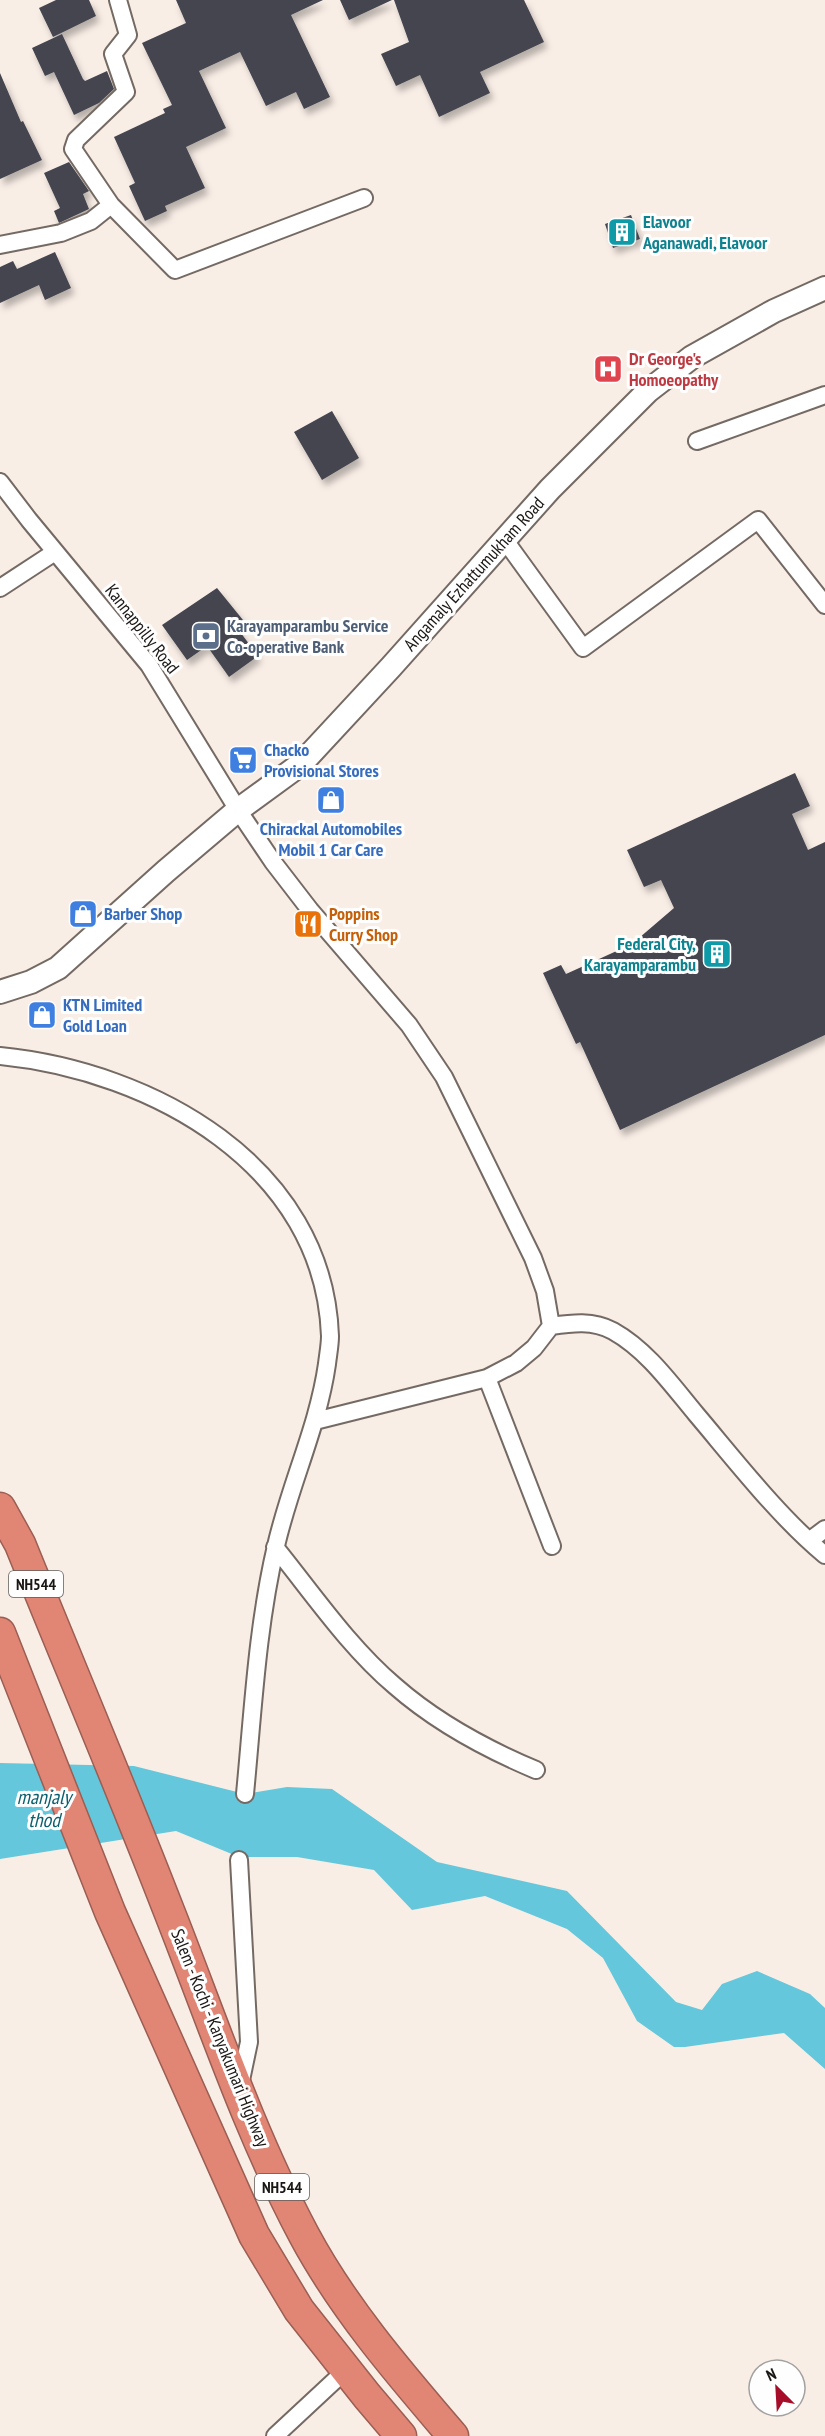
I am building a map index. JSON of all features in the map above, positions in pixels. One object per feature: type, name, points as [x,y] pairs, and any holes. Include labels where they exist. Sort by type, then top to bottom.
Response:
[{"type":"highway","name":"Salem - Kochi - Kanyakumari Highway","points":[[0,1508],[20,1544],[167,1906],[239,2094],[304,2235],[354,2312],[403,2378],[453,2436]]},
{"type":"highway","name":"NH544","points":[[0,1633],[110,1912],[254,2235],[299,2310],[401,2436]]},
{"type":"street","points":[[118,0],[128,35],[114,54],[126,92],[76,140],[73,149],[111,205],[175,270],[364,198]]},
{"type":"street","points":[[0,245],[61,233],[91,222],[111,205]]},
{"type":"street","name":"Angamaly Ezhattumukham Road","points":[[0,992],[32,982],[58,968],[238,810],[301,764],[550,489],[648,391],[692,357],[774,310],[825,288]]},
{"type":"street","points":[[697,441],[825,395]]},
{"type":"street","name":"Kannappilly Road","points":[[0,482],[149,665],[238,810],[310,910],[409,1025],[444,1077],[533,1258],[545,1291],[550,1326]]},
{"type":"street","points":[[504,539],[583,648],[758,520],[825,605]]},
{"type":"street","points":[[0,588],[56,552]]},
{"type":"street","points":[[0,1056],[52,1065],[153,1097],[216,1133],[242,1154],[268,1181],[294,1216],[315,1258],[327,1299],[330,1338],[315,1421],[282,1520],[276,1547],[260,1633],[245,1794]]},
{"type":"street","points":[[315,1421],[487,1378],[516,1363],[534,1348],[550,1326],[575,1322],[594,1324],[612,1330],[652,1362],[729,1453],[809,1542],[825,1555]]},
{"type":"street","points":[[487,1378],[552,1546]]},
{"type":"street","points":[[809,1542],[825,1529]]},
{"type":"street","points":[[276,1547],[349,1639],[393,1685],[412,1701],[477,1742],[536,1770]]},
{"type":"street","points":[[239,1860],[249,2042],[239,2094]]},
{"type":"street","points":[[275,2436],[346,2370]]},
{"type":"water","name":"manjaly thod","points":[[0,1763],[134,1766],[245,1794],[287,1787],[332,1789],[437,1862],[567,1891],[676,2002],[702,2010],[722,1984],[757,1971],[810,1994],[825,2008],[825,2069],[784,2033],[674,2047],[637,2021],[603,1958],[567,1929],[485,1896],[412,1910],[374,1870],[297,1857],[239,1857],[176,1831],[0,1859]]},
{"type":"building","points":[[56,0],[89,0],[96,16],[53,37],[39,8]]},
{"type":"building","points":[[176,0],[323,0],[291,15],[330,97],[304,109],[296,92],[266,106],[240,52],[199,71],[226,128],[186,147],[205,188],[165,206],[167,211],[145,221],[129,186],[135,183],[114,137],[165,113],[163,109],[172,105],[142,43],[186,23]]},
{"type":"building","points":[[340,0],[392,0],[349,20]]},
{"type":"building","points":[[394,0],[524,0],[544,42],[480,72],[490,93],[439,117],[420,75],[396,86],[381,54],[409,42]]},
{"type":"building","points":[[62,34],[83,79],[85,81],[107,71],[114,89],[99,103],[74,115],[54,72],[45,76],[32,48]]},
{"type":"building","points":[[0,73],[21,122],[23,121],[42,160],[0,179]]},
{"type":"building","points":[[69,162],[89,191],[83,194],[89,209],[59,223],[54,211],[60,208],[44,173]]},
{"type":"building","name":"Elavoor Aganawadi, Elavoor","points":[[631,215],[640,239],[613,248],[605,224]]},
{"type":"building","points":[[55,252],[71,288],[45,300],[39,285],[0,303],[0,267],[13,261],[17,269]]},
{"type":"building","points":[[332,411],[359,458],[322,480],[294,432]]},
{"type":"building","name":"Karayamparambu Service Co-operative Bank","points":[[217,588],[243,620],[235,625],[258,656],[229,677],[207,646],[187,660],[162,625]]},
{"type":"building","name":"Federal City, Karayamparambu","points":[[795,773],[810,806],[792,814],[808,850],[825,842],[825,1035],[620,1130],[580,1042],[576,1044],[543,973],[561,965],[566,974],[632,944],[674,908],[661,880],[644,887],[627,850]]},
{"type":"place","name":"Elavoor Aganawadi, Elavoor","points":[[622,232]]},
{"type":"place","name":"Dr George's Homoeopathy","points":[[608,369]]},
{"type":"place","name":"Karayamparambu Service Co-operative Bank","points":[[206,636]]},
{"type":"place","name":"Chacko Provisional Stores","points":[[243,760]]},
{"type":"place","name":"Chirackal Automobiles Mobil 1 Car Care","points":[[331,800]]},
{"type":"place","name":"Barber Shop","points":[[83,914]]},
{"type":"place","name":"Poppins Curry Shop","points":[[308,924]]},
{"type":"place","name":"Federal City, Karayamparambu","points":[[717,954]]},
{"type":"place","name":"KTN Limited Gold Loan","points":[[42,1015]]}]
